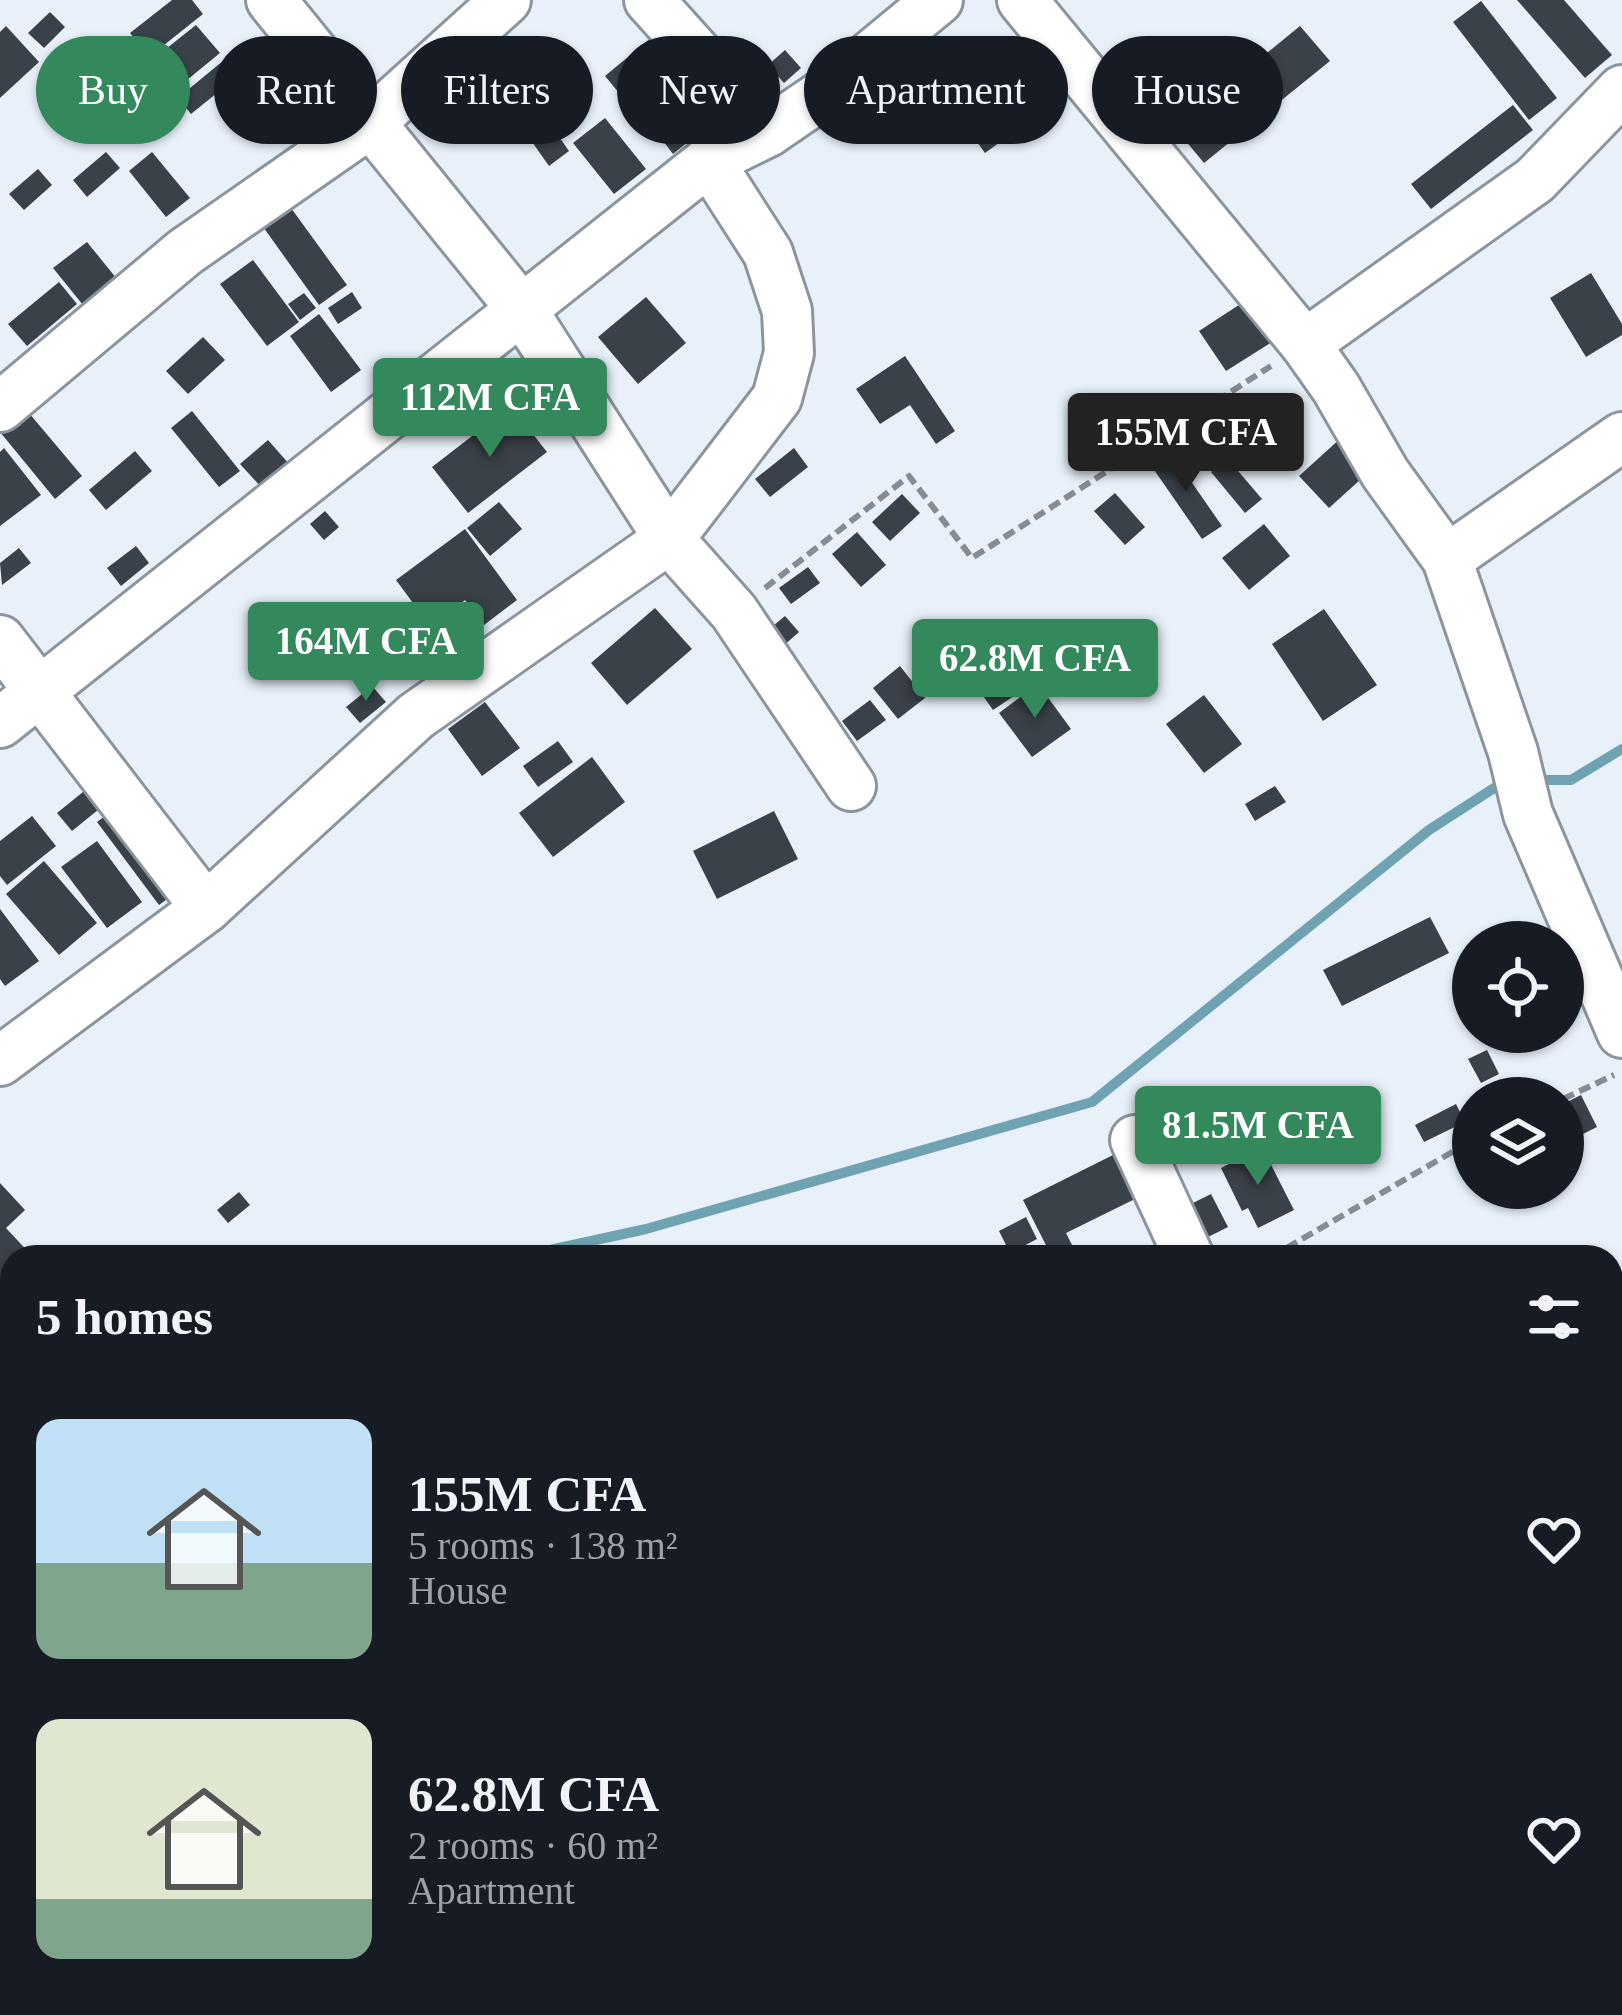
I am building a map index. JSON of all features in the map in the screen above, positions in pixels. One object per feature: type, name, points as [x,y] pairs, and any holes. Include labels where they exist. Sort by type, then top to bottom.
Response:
[{"type":"street","points":[[271,0],[299,36]]},
{"type":"street","points":[[377,117],[506,0]]},
{"type":"street","points":[[649,0],[681,36]]},
{"type":"street","points":[[780,124],[938,0]]},
{"type":"street","points":[[1022,0],[1304,344],[1336,388],[1385,473],[1447,559],[1513,752],[1528,814],[1622,1033]]},
{"type":"street","points":[[1304,344],[1535,180],[1622,90]]},
{"type":"street","points":[[377,134],[524,310],[669,539],[734,612],[851,786]]},
{"type":"street","points":[[0,407],[185,252],[340,144]]},
{"type":"street","points":[[0,724],[709,160],[743,144]]},
{"type":"street","points":[[0,1061],[206,908],[416,716],[669,539],[777,398],[789,353],[787,311],[768,254],[709,160]]},
{"type":"street","points":[[1447,559],[1622,436]]},
{"type":"street","points":[[0,640],[206,908]]},
{"type":"street","points":[[1135,1139],[1184,1245]]},
{"type":"path","points":[[734,612],[909,476],[972,558],[1304,344]]},
{"type":"path","points":[[1584,1089],[1622,1072]]},
{"type":"path","points":[[1292,1245],[1452,1152]]},
{"type":"building","points":[[172,0],[192,0],[203,14],[175,36],[130,33]]},
{"type":"building","points":[[1517,0],[1564,0],[1612,55],[1585,78]]},
{"type":"building","points":[[1481,1],[1557,98],[1529,120],[1453,22]]},
{"type":"building","points":[[50,12],[65,27],[56,36],[36,36],[36,40],[28,33]]},
{"type":"building","points":[[196,25],[214,46],[214,58],[190,78],[190,36],[182,36]]},
{"type":"building","points":[[6,26],[36,59],[36,65],[0,98],[0,32]]},
{"type":"building","points":[[1300,26],[1330,61],[1283,99],[1283,40]]},
{"type":"building","points":[[785,50],[801,68],[784,83],[780,78],[780,54]]},
{"type":"building","points":[[617,66],[617,91],[605,76]]},
{"type":"building","points":[[214,68],[214,95],[191,114],[190,88]]},
{"type":"building","points":[[1513,105],[1533,130],[1431,209],[1411,184]]},
{"type":"building","points":[[605,118],[617,133],[617,144],[626,144],[646,169],[614,194],[574,144],[593,144],[593,127]]},
{"type":"building","points":[[534,144],[564,144],[569,151],[549,166]]},
{"type":"building","points":[[665,144],[685,144],[673,154]]},
{"type":"building","points":[[1188,144],[1227,144],[1204,163]]},
{"type":"building","points":[[106,152],[120,168],[87,197],[73,180]]},
{"type":"building","points":[[152,152],[190,198],[166,217],[129,171]]},
{"type":"building","points":[[38,169],[52,185],[24,210],[9,194]]},
{"type":"building","points":[[283,197],[347,285],[319,305],[256,217]]},
{"type":"building","points":[[87,242],[117,279],[83,305],[53,268]]},
{"type":"building","points":[[253,260],[299,322],[267,346],[220,284]]},
{"type":"building","points":[[1591,273],[1622,324],[1622,335],[1586,357],[1550,298]]},
{"type":"building","points":[[59,282],[77,304],[27,346],[8,324]]},
{"type":"building","points":[[352,292],[362,308],[338,324],[328,308]]},
{"type":"building","points":[[304,293],[316,308],[300,320],[288,304]]},
{"type":"building","points":[[646,297],[686,343],[638,384],[598,337]]},
{"type":"building","points":[[1245,301],[1272,342],[1226,371],[1199,331]]},
{"type":"building","points":[[319,314],[361,370],[331,392],[290,336]]},
{"type":"building","points":[[203,337],[225,360],[188,394],[166,371]]},
{"type":"building","points":[[905,356],[955,431],[936,444],[910,405],[880,424],[856,389]]},
{"type":"building","points":[[1242,395],[1259,413],[1193,473],[1176,455]]},
{"type":"building","points":[[18,400],[82,476],[55,499],[0,432],[0,416]]},
{"type":"building","points":[[511,406],[547,452],[468,513],[432,467]]},
{"type":"building","points":[[192,411],[240,471],[219,487],[171,428]]},
{"type":"building","points":[[1342,437],[1371,470],[1329,508],[1299,476]]},
{"type":"building","points":[[268,440],[290,465],[262,488],[240,464]]},
{"type":"building","points":[[4,448],[41,495],[0,526],[0,452]]},
{"type":"building","points":[[794,448],[808,467],[770,497],[755,479]]},
{"type":"building","points":[[135,451],[152,471],[106,510],[89,490]]},
{"type":"building","points":[[1170,451],[1222,526],[1202,539],[1150,464]]},
{"type":"building","points":[[1227,458],[1262,499],[1245,513],[1211,472]]},
{"type":"building","points":[[1115,493],[1145,527],[1125,545],[1094,511]]},
{"type":"building","points":[[902,494],[920,513],[890,541],[872,522]]},
{"type":"building","points":[[499,502],[522,529],[490,556],[467,528]]},
{"type":"building","points":[[325,511],[339,527],[324,540],[310,524]]},
{"type":"building","points":[[1264,524],[1290,556],[1249,590],[1222,558]]},
{"type":"building","points":[[465,529],[517,600],[484,625],[465,600],[430,626],[396,580]]},
{"type":"building","points":[[857,532],[886,565],[861,587],[832,554]]},
{"type":"building","points":[[136,546],[149,563],[121,586],[107,568]]},
{"type":"building","points":[[19,548],[31,563],[2,585],[0,563]]},
{"type":"building","points":[[808,567],[820,583],[791,604],[779,588]]},
{"type":"building","points":[[655,608],[692,649],[627,705],[591,663]]},
{"type":"building","points":[[1324,609],[1377,685],[1323,721],[1272,644]]},
{"type":"building","points":[[785,616],[799,632],[782,647],[768,630]]},
{"type":"building","points":[[1014,625],[1048,673],[993,710],[960,663]]},
{"type":"building","points":[[900,666],[925,698],[898,719],[873,688]]},
{"type":"building","points":[[1038,684],[1071,729],[1032,757],[999,713]]},
{"type":"building","points":[[372,686],[386,702],[360,723],[346,707]]},
{"type":"building","points":[[1204,695],[1242,744],[1204,773],[1166,724]]},
{"type":"building","points":[[870,700],[886,720],[857,741],[842,721]]},
{"type":"building","points":[[485,702],[520,748],[482,776],[448,729]]},
{"type":"building","points":[[558,741],[573,762],[538,787],[523,766]]},
{"type":"building","points":[[592,757],[625,802],[553,857],[519,813]]},
{"type":"building","points":[[94,783],[109,801],[72,831],[57,813]]},
{"type":"building","points":[[1275,786],[1286,802],[1255,821],[1245,804]]},
{"type":"building","points":[[122,803],[185,886],[159,905],[97,822]]},
{"type":"building","points":[[774,811],[798,859],[717,899],[693,851]]},
{"type":"building","points":[[32,816],[56,846],[7,885],[0,876],[0,841]]},
{"type":"building","points":[[97,841],[142,902],[107,928],[61,867]]},
{"type":"building","points":[[44,861],[97,923],[59,955],[6,894]]},
{"type":"building","points":[[0,909],[39,961],[5,986],[0,979]]},
{"type":"building","points":[[1430,917],[1449,953],[1342,1006],[1323,970]]},
{"type":"building","points":[[1488,1053],[1499,1074],[1478,1077],[1468,1059]]},
{"type":"building","points":[[1584,1101],[1597,1127],[1584,1134]]},
{"type":"building","points":[[1452,1106],[1452,1128],[1424,1142],[1415,1125]]},
{"type":"building","points":[[1262,1147],[1294,1210],[1258,1228],[1248,1208],[1242,1211],[1221,1168]]},
{"type":"building","points":[[1117,1153],[1139,1197],[1066,1233],[1072,1245],[1046,1245],[1023,1200]]},
{"type":"building","points":[[0,1183],[25,1210],[6,1228],[22,1245],[0,1245]]},
{"type":"building","points":[[239,1192],[250,1205],[228,1223],[217,1210]]},
{"type":"building","points":[[1211,1194],[1228,1227],[1206,1238],[1189,1205]]},
{"type":"building","points":[[1026,1217],[1037,1239],[1025,1245],[1006,1245],[999,1231]]},
{"type":"waterway","points":[[1536,780],[1571,780],[1622,749]]},
{"type":"waterway","points":[[573,1245],[646,1229],[1092,1102],[1429,830],[1505,781]]}]
